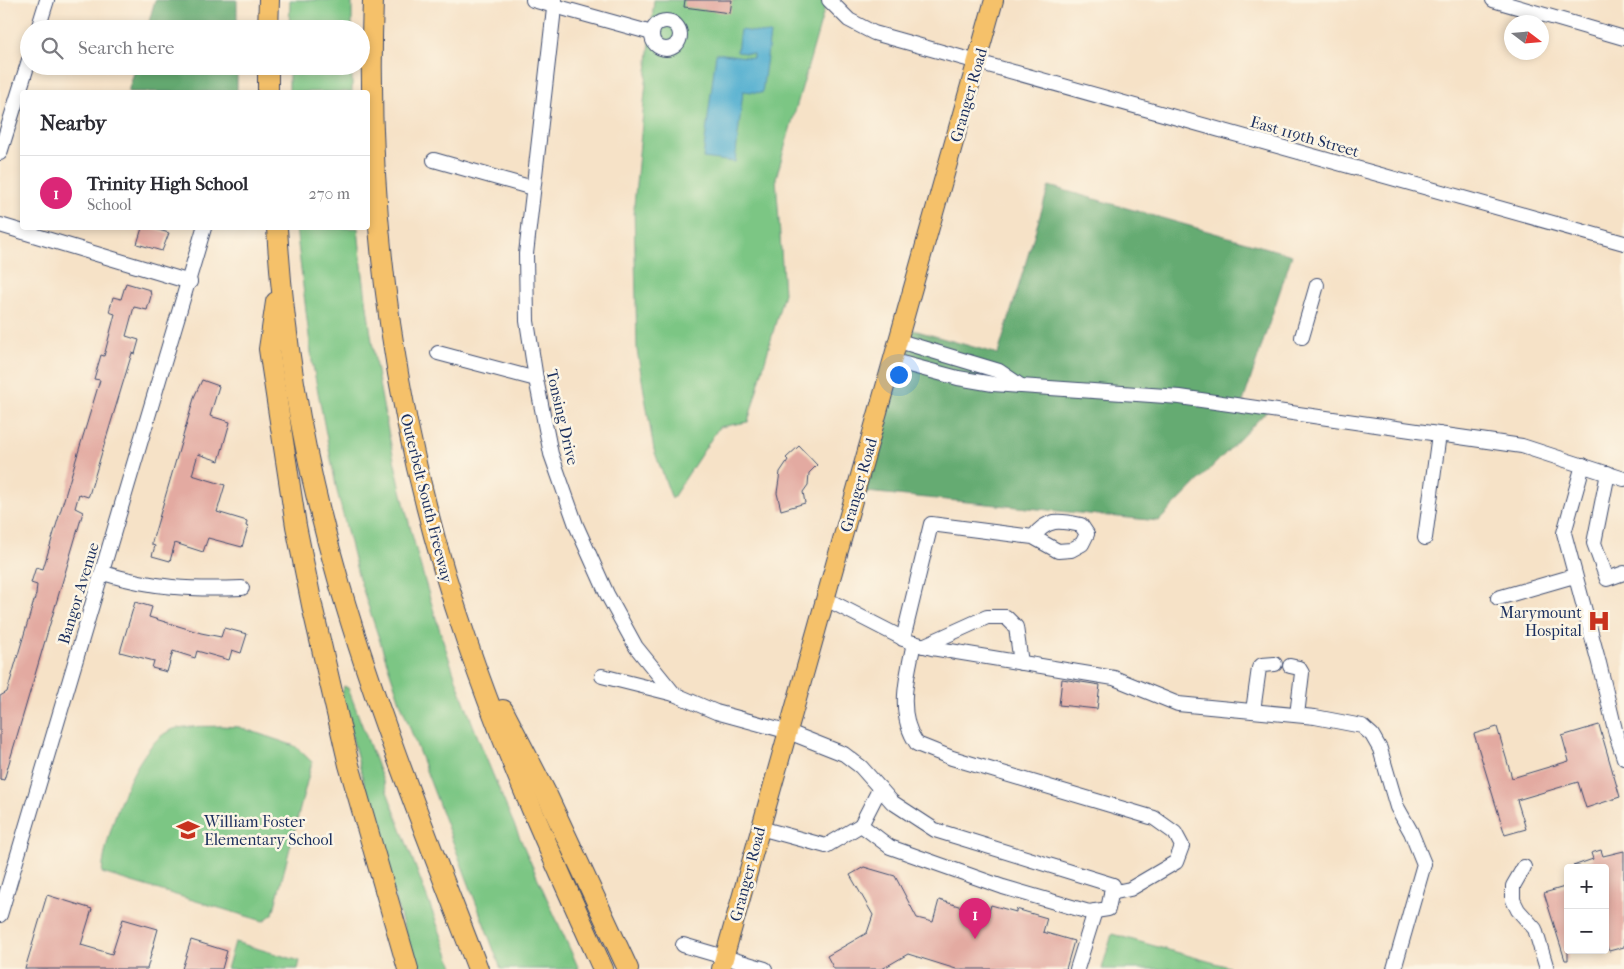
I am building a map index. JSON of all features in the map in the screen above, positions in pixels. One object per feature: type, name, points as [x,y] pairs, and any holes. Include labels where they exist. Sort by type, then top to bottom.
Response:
[{"type":"highway","points":[[268,20],[269,0]]},
{"type":"highway","name":"Outerbelt South Freeway","points":[[373,0],[372,114],[375,189],[383,267],[397,368],[413,450],[430,520],[467,642],[525,792],[603,969]]},
{"type":"highway","points":[[268,75],[268,90]]},
{"type":"highway","points":[[277,230],[279,268],[293,380],[305,446],[340,585],[386,730],[478,969]]},
{"type":"highway","points":[[279,268],[269,349],[296,526],[348,765],[408,969]]},
{"type":"highway","points":[[467,642],[538,777],[628,969]]},
{"type":"main road","name":"Granger Road","points":[[723,963],[786,732],[894,361],[994,0]]},
{"type":"street","points":[[41,20],[47,0]]},
{"type":"street","points":[[533,0],[554,3],[652,33]]},
{"type":"street","name":"East 119th Street","points":[[829,0],[849,20],[874,33],[1624,243]]},
{"type":"street","points":[[1493,0],[1624,38]]},
{"type":"street","name":"Tonsing Drive","points":[[554,3],[525,271],[527,321],[551,454],[576,525],[607,594],[636,647],[674,694],[716,712],[786,732],[844,754],[861,767],[892,802],[935,830],[1113,885],[1111,893]]},
{"type":"street","points":[[0,153],[24,75]]},
{"type":"street","points":[[434,160],[533,188]]},
{"type":"street","points":[[0,224],[190,282]]},
{"type":"street","name":"Bangor Avenue","points":[[0,915],[190,282],[203,230]]},
{"type":"street","points":[[1302,337],[1317,285]]},
{"type":"street","points":[[899,341],[999,371],[1024,388]]},
{"type":"street","points":[[438,353],[536,379]]},
{"type":"street","points":[[894,361],[958,378],[1024,388],[1180,397],[1522,446],[1624,479]]},
{"type":"street","points":[[1425,538],[1439,434]]},
{"type":"street","points":[[1583,465],[1564,533],[1624,758]]},
{"type":"street","points":[[1608,474],[1594,543],[1607,579],[1624,573]]},
{"type":"street","points":[[862,825],[890,847],[1003,888],[1090,912],[1108,909],[1111,893],[1130,889],[1176,862],[1182,846],[1175,833],[1154,818],[952,758],[917,744],[911,735],[905,719],[905,691],[931,524],[1033,537]]},
{"type":"street","points":[[103,573],[140,584],[195,590],[242,588]]},
{"type":"street","points":[[1498,598],[1574,576]]},
{"type":"street","points":[[824,598],[913,642],[1021,663],[1114,678],[1178,704],[1297,715],[1362,726],[1372,735],[1380,749],[1397,807],[1411,832],[1424,864],[1394,969]]},
{"type":"street","points":[[913,642],[986,617],[1006,618],[1016,627],[1021,663]]},
{"type":"street","points":[[1253,711],[1259,668],[1262,665],[1275,664]]},
{"type":"street","points":[[1290,666],[1299,668],[1302,673],[1297,715]]},
{"type":"street","points":[[602,676],[674,694]]},
{"type":"street","points":[[760,828],[826,846],[862,825],[880,788]]},
{"type":"street","points":[[1524,867],[1513,886],[1512,900],[1518,910],[1535,929],[1547,969]]},
{"type":"street","points":[[1077,969],[1095,911]]},
{"type":"street","points":[[684,946],[723,963],[765,969]]},
{"type":"green space","points":[[155,0],[237,0],[237,20],[149,20]]},
{"type":"green space","points":[[290,0],[352,0],[352,20],[289,20]]},
{"type":"green space","points":[[654,0],[827,0],[776,178],[784,293],[748,422],[719,427],[672,499],[654,450],[637,350],[634,205]]},
{"type":"green space","points":[[133,75],[237,75],[237,90],[129,90]]},
{"type":"green space","points":[[289,75],[352,75],[352,90],[289,90]]},
{"type":"green space","points":[[1049,186],[1292,255],[1242,405],[1268,410],[1159,521],[856,491],[903,327],[998,354]]},
{"type":"green space","points":[[296,230],[358,230],[379,383],[400,486],[427,587],[456,679],[488,763],[579,969],[501,969],[399,699],[358,575],[337,491],[312,361]]},
{"type":"green space","points":[[344,686],[348,688],[454,969],[416,969],[388,875],[341,695]]},
{"type":"green space","points":[[239,727],[295,746],[312,762],[273,914],[263,921],[102,873],[104,857],[115,815],[134,772],[145,754],[158,739],[176,728]]},
{"type":"green space","points":[[1112,934],[1236,969],[1102,969]]},
{"type":"green space","points":[[235,942],[300,961],[298,969],[227,969]]},
{"type":"water","points":[[740,30],[770,34],[762,93],[743,91],[735,162],[703,158],[716,53],[753,58],[753,54],[737,52]]},
{"type":"building","points":[[685,0],[732,0],[730,13],[684,7]]},
{"type":"building","points":[[141,230],[159,230],[169,233],[162,251],[137,244]]},
{"type":"building","points":[[126,283],[150,290],[151,296],[147,310],[134,307],[126,336],[139,340],[135,354],[132,353],[89,495],[88,497],[79,494],[75,508],[83,512],[4,780],[0,779],[0,696],[7,692],[36,594],[37,585],[31,583],[36,567],[43,569],[100,380],[94,379],[101,355],[104,356],[115,314],[109,312],[113,297],[121,299]]},
{"type":"building","points":[[202,380],[219,386],[210,416],[230,422],[219,461],[198,454],[192,475],[225,485],[217,512],[247,521],[246,526],[248,527],[242,547],[208,538],[203,552],[175,543],[170,561],[152,556],[155,546],[152,545],[152,542],[195,395]]},
{"type":"building","points":[[799,446],[817,465],[809,473],[808,485],[803,492],[805,503],[781,510],[777,493],[780,472],[788,460],[786,458]]},
{"type":"building","points":[[135,602],[152,607],[149,617],[201,633],[221,637],[224,628],[247,634],[241,653],[232,650],[229,660],[197,651],[195,658],[173,651],[167,672],[152,668],[154,661],[120,652]]},
{"type":"building","points":[[1062,679],[1100,685],[1097,709],[1059,705]]},
{"type":"building","points":[[1599,725],[1620,797],[1586,808],[1578,782],[1517,800],[1526,829],[1505,835],[1474,734],[1497,727],[1512,778],[1569,761],[1562,736]]},
{"type":"building","points":[[1601,850],[1603,856],[1624,851],[1624,947],[1609,951],[1609,864],[1579,864],[1593,859],[1591,853]]},
{"type":"building","points":[[864,867],[895,876],[917,918],[933,922],[939,900],[988,915],[991,905],[1016,912],[1016,909],[1047,918],[1043,932],[1074,941],[1066,969],[956,969],[908,954],[882,969],[834,969],[827,956],[867,933],[873,915],[850,875]]},
{"type":"building","points":[[1564,887],[1564,954],[1568,954],[1568,960],[1565,960],[1544,893]]},
{"type":"building","points":[[47,895],[92,909],[81,945],[112,954],[123,919],[158,929],[147,969],[25,969]]},
{"type":"building","points":[[191,940],[227,951],[222,969],[182,969]]},
{"type":"place","name":"Marymount Hospital","points":[[1599,621]]},
{"type":"place","name":"William Foster Elementary School","points":[[188,830]]},
{"type":"place","name":"Trinity High School","points":[[975,939]]}]
